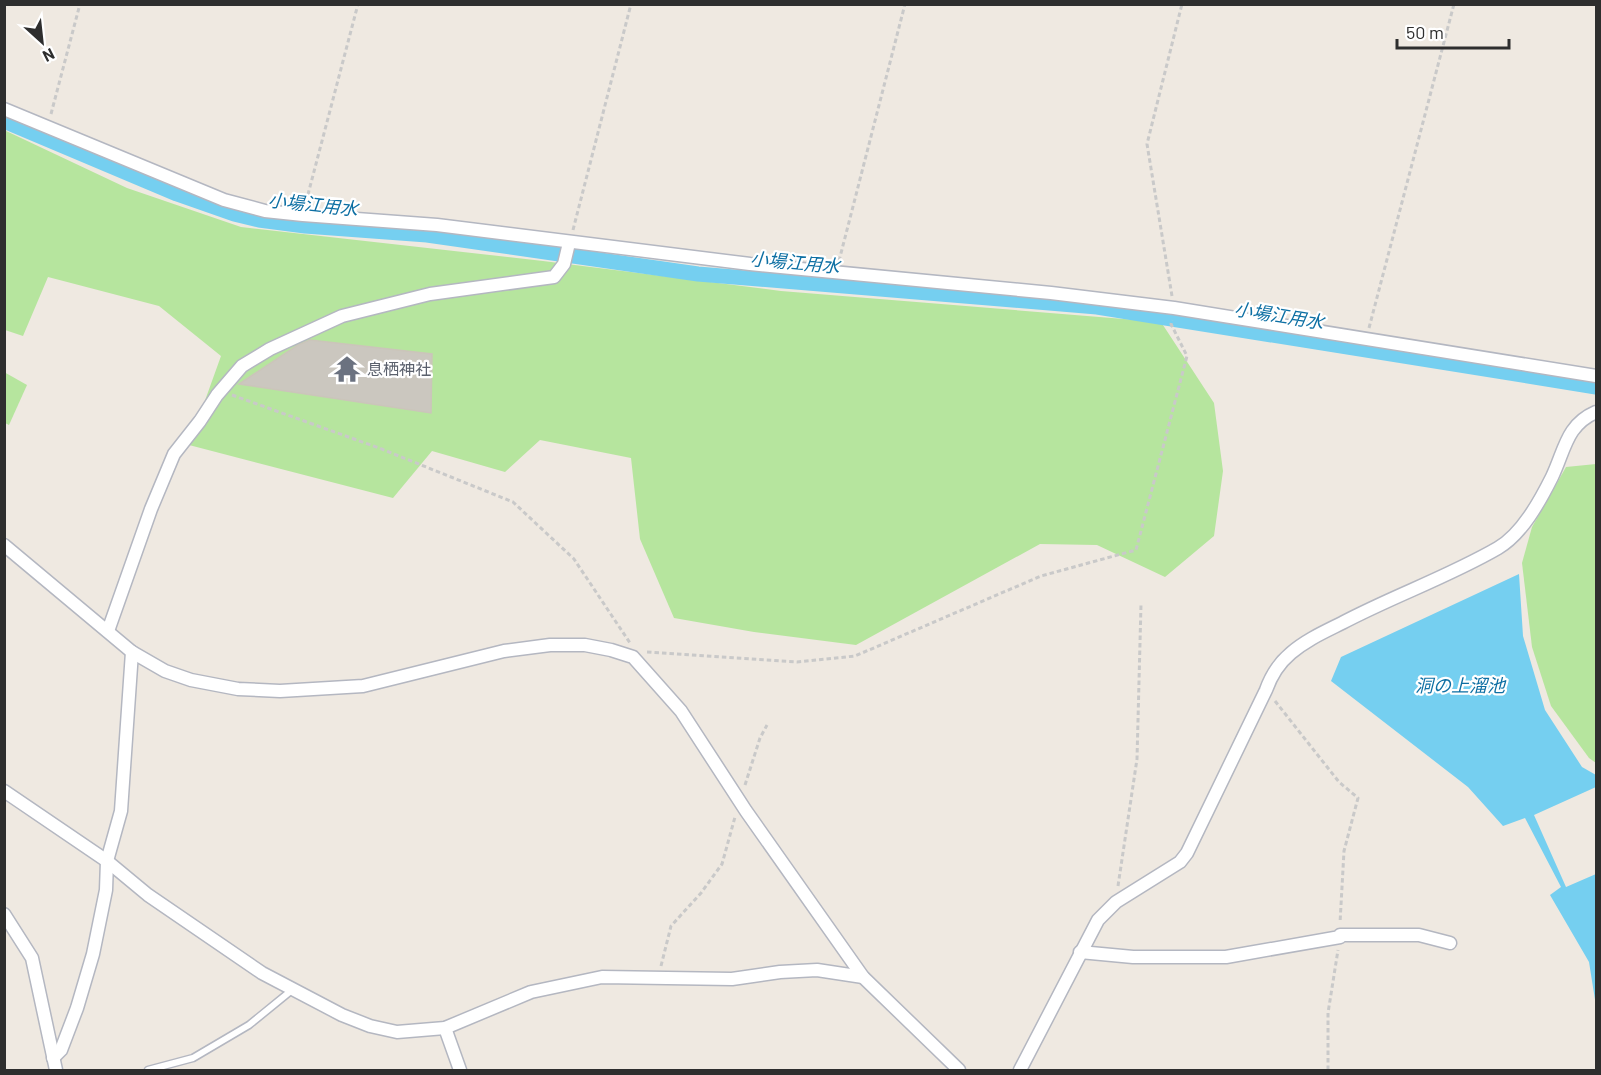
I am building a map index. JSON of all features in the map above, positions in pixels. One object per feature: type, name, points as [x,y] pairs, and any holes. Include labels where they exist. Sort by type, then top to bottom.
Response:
[{"type":"street","points":[[4,109],[224,200],[265,211],[437,225],[568,247],[836,274],[1051,292],[1174,308],[1596,376]]},
{"type":"street","points":[[108,632],[151,509],[174,454],[242,366],[270,349],[342,316],[430,294],[554,277],[564,264],[568,247]]},
{"type":"street","points":[[1020,1071],[1098,920],[1116,903],[1180,862],[1187,853],[1270,678],[1285,658],[1304,643],[1370,609],[1466,565],[1507,542],[1521,529],[1553,475],[1568,435],[1586,417],[1596,412]]},
{"type":"street","points":[[4,545],[132,652],[165,671],[191,680],[238,689],[279,691],[363,686],[504,651],[539,647],[585,645],[633,657],[681,711],[739,801],[863,977],[959,1071]]},
{"type":"street","points":[[54,1064],[77,1008],[93,954],[106,890],[106,861],[121,811],[132,652]]},
{"type":"street","points":[[4,791],[106,861],[148,895],[262,973],[342,1015],[388,1030],[405,1032],[446,1028],[531,992],[602,977],[658,976],[732,979],[780,972],[817,970],[863,977]]},
{"type":"street","points":[[4,914],[32,958],[54,1064]]},
{"type":"street","points":[[1080,952],[1133,957],[1226,957],[1340,937],[1340,935],[1419,935],[1450,943]]},
{"type":"street","points":[[446,1028],[460,1071]]},
{"type":"lane","points":[[148,1071],[193,1058],[249,1025],[292,990]]},
{"type":"path","points":[[47,128],[80,4]]},
{"type":"path","points":[[303,215],[358,4]]},
{"type":"path","points":[[568,247],[631,4]]},
{"type":"path","points":[[836,274],[905,4]]},
{"type":"path","points":[[1174,308],[1147,144],[1182,4]]},
{"type":"path","points":[[1366,339],[1454,4]]},
{"type":"path","points":[[221,391],[379,447],[513,502],[574,559],[636,652],[797,662],[855,656],[1041,576],[1136,550],[1187,356],[1171,324]]},
{"type":"path","points":[[1116,903],[1137,759],[1141,604]]},
{"type":"path","points":[[1266,690],[1340,782],[1358,798],[1344,851],[1340,935],[1328,1013],[1328,1071]]},
{"type":"path","points":[[658,976],[671,926],[701,893],[722,864],[739,801],[760,738],[767,725]]},
{"type":"green space","points":[[4,130],[127,188],[241,227],[781,291],[1161,322],[1214,403],[1223,471],[1214,536],[1165,577],[1097,545],[1040,544],[856,645],[754,632],[674,618],[640,539],[631,458],[540,440],[505,472],[432,451],[393,498],[189,445],[221,356],[159,306],[48,277],[23,336],[5,330]]},
{"type":"green space","points":[[4,372],[27,385],[9,425],[5,423]]},
{"type":"green space","points":[[1596,464],[1596,763],[1589,758],[1551,706],[1532,647],[1522,563],[1532,527],[1566,467]]},
{"type":"water","name":"洞の上溜池","points":[[1519,574],[1523,636],[1545,710],[1582,767],[1596,775],[1596,787],[1534,815],[1566,887],[1596,874],[1596,1006],[1589,962],[1550,895],[1561,887],[1525,818],[1503,826],[1468,787],[1331,681],[1341,657]]},
{"type":"building","name":"息栖神社","points":[[310,340],[432,354],[431,413],[239,384],[298,345]]},
{"type":"waterway","name":"小場江用水","points":[[4,121],[177,194],[234,214],[259,220],[305,226],[427,235],[698,274],[1097,307],[1596,387]]},
{"type":"place","name":"息栖神社","points":[[347,369]]}]
